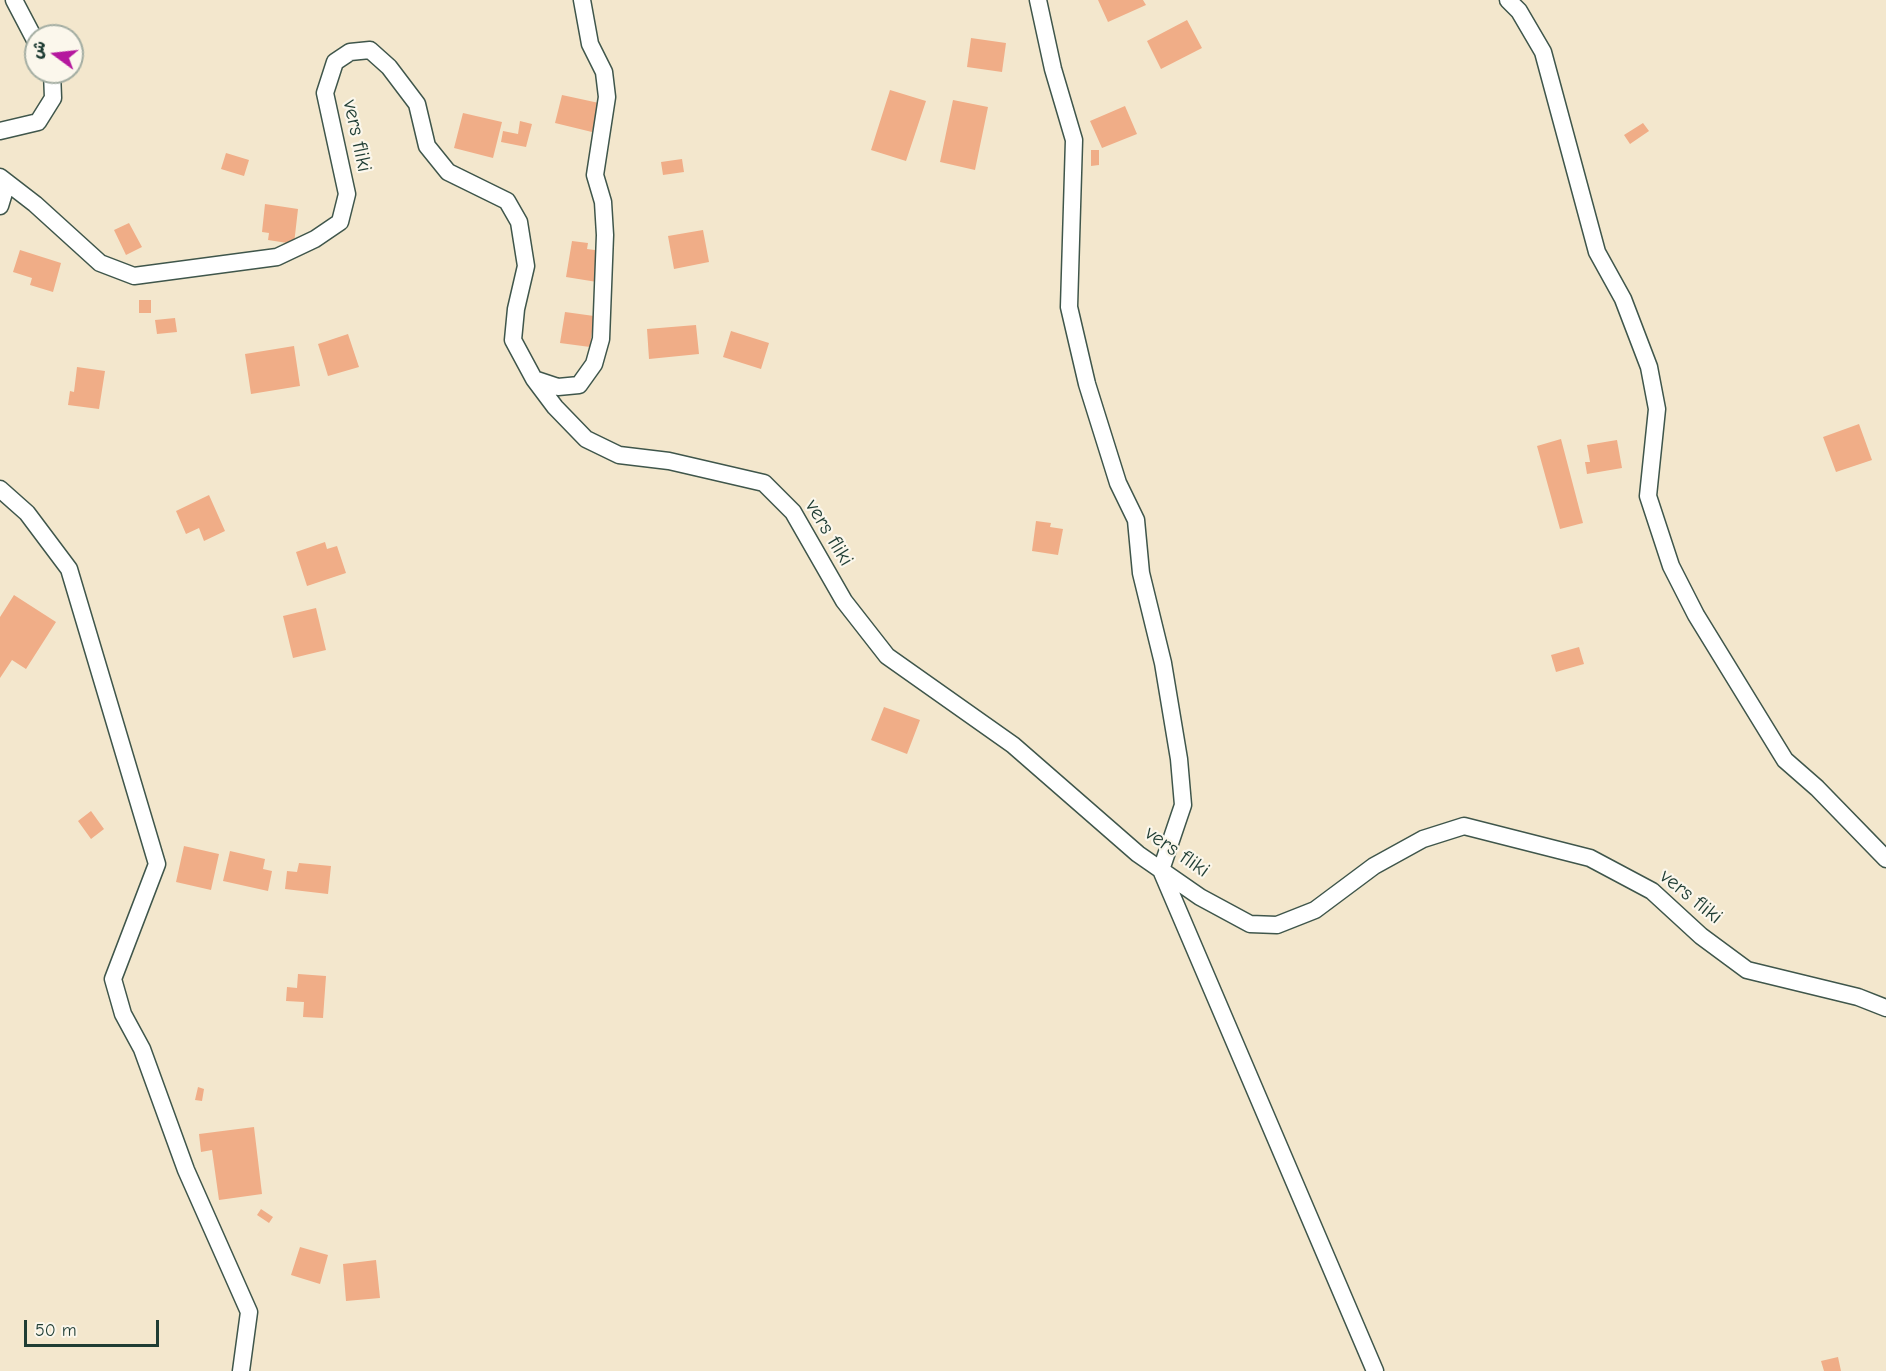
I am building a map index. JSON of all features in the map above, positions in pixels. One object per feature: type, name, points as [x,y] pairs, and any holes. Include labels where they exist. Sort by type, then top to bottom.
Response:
[{"type":"street","points":[[14,0],[27,24]]},
{"type":"street","points":[[534,379],[558,387],[579,385],[594,364],[601,339],[605,235],[603,202],[595,176],[607,97],[604,72],[590,44],[582,0]]},
{"type":"street","points":[[1038,0],[1053,69],[1074,140],[1069,307],[1087,384],[1118,483],[1136,520],[1141,573],[1163,663],[1179,759],[1183,805],[1161,870],[1375,1371]]},
{"type":"street","points":[[1508,0],[1519,11],[1543,52],[1597,252],[1623,299],[1649,367],[1657,409],[1648,496],[1671,566],[1696,615],[1785,760],[1817,788],[1886,859]]},
{"type":"street","name":"vers fliki","points":[[4,180],[100,263],[134,276],[277,257],[315,239],[340,222],[347,194],[325,93],[335,62],[350,52],[370,50],[389,67],[417,104],[427,146],[448,172],[507,201],[519,222],[526,266],[516,309],[513,340],[534,379],[555,406],[586,439],[619,455],[669,461],[764,483],[793,512],[844,601],[887,656],[1013,745],[1138,854],[1227,914],[1250,924],[1277,925],[1315,910],[1374,866],[1423,839],[1464,826],[1590,858],[1652,891],[1701,936],[1747,970],[1858,998],[1886,1008]]},
{"type":"street","points":[[0,131],[38,122],[53,98],[52,84]]},
{"type":"street","points":[[0,206],[4,180]]},
{"type":"street","points":[[0,489],[27,513],[69,569],[157,864],[113,979],[123,1014],[142,1049],[186,1170],[249,1312],[242,1371]]},
{"type":"building","points":[[1098,0],[1143,0],[1146,5],[1108,22]]},
{"type":"building","points":[[1187,20],[1202,48],[1161,69],[1147,41]]},
{"type":"building","points":[[971,38],[1006,43],[1002,72],[967,67]]},
{"type":"building","points":[[890,90],[926,101],[906,161],[871,150]]},
{"type":"building","points":[[562,95],[599,103],[592,132],[555,123]]},
{"type":"building","points":[[953,100],[988,107],[975,170],[940,162]]},
{"type":"building","points":[[1125,106],[1137,134],[1102,148],[1090,121]]},
{"type":"building","points":[[463,113],[502,122],[493,158],[454,148]]},
{"type":"building","points":[[520,121],[532,124],[526,147],[501,142],[503,131],[518,134]]},
{"type":"building","points":[[1643,123],[1649,131],[1630,144],[1624,135]]},
{"type":"building","points":[[1091,150],[1099,150],[1099,165],[1091,166]]},
{"type":"building","points":[[226,153],[249,160],[244,176],[221,169]]},
{"type":"building","points":[[682,159],[684,172],[663,175],[661,162]]},
{"type":"building","points":[[265,204],[298,209],[294,244],[268,240],[269,233],[262,232]]},
{"type":"building","points":[[129,223],[142,247],[126,255],[114,230]]},
{"type":"building","points":[[703,230],[709,262],[674,269],[668,236]]},
{"type":"building","points":[[572,241],[588,243],[587,249],[602,251],[597,282],[566,277]]},
{"type":"building","points":[[20,250],[61,263],[53,292],[30,285],[32,278],[13,272]]},
{"type":"building","points":[[139,300],[151,300],[151,313],[139,313]]},
{"type":"building","points":[[565,312],[594,316],[590,347],[560,343]]},
{"type":"building","points":[[175,318],[177,332],[157,334],[155,320]]},
{"type":"building","points":[[696,325],[699,354],[649,359],[647,329]]},
{"type":"building","points":[[731,331],[769,343],[761,369],[723,357]]},
{"type":"building","points":[[348,334],[359,367],[328,376],[318,344]]},
{"type":"building","points":[[294,346],[300,386],[251,394],[245,354]]},
{"type":"building","points":[[77,367],[105,371],[99,409],[68,405],[70,391],[74,392]]},
{"type":"building","points":[[1859,424],[1872,460],[1836,472],[1823,437]]},
{"type":"building","points":[[1561,439],[1583,523],[1560,529],[1537,446]]},
{"type":"building","points":[[1617,440],[1622,468],[1587,474],[1585,462],[1590,462],[1587,445]]},
{"type":"building","points":[[209,495],[225,531],[204,541],[199,528],[186,534],[176,511]]},
{"type":"building","points":[[1036,521],[1051,523],[1050,527],[1063,529],[1058,555],[1032,551]]},
{"type":"building","points":[[325,542],[327,549],[337,546],[346,573],[307,586],[296,552]]},
{"type":"building","points":[[14,595],[56,622],[26,669],[12,660],[0,678],[0,617]]},
{"type":"building","points":[[316,608],[326,650],[293,658],[283,616]]},
{"type":"building","points":[[1579,647],[1584,664],[1556,672],[1551,655]]},
{"type":"building","points":[[884,707],[920,720],[907,754],[871,740]]},
{"type":"building","points":[[91,811],[104,829],[91,839],[78,821]]},
{"type":"building","points":[[184,846],[219,854],[211,890],[176,882]]},
{"type":"building","points":[[230,851],[265,859],[263,869],[272,871],[268,891],[223,881]]},
{"type":"building","points":[[299,863],[331,866],[328,894],[285,889],[287,871],[297,872]]},
{"type":"building","points":[[298,974],[326,976],[323,1018],[303,1017],[304,1002],[286,1001],[287,987],[297,988]]},
{"type":"building","points":[[198,1087],[204,1089],[202,1101],[195,1100]]},
{"type":"building","points":[[254,1127],[262,1194],[219,1200],[212,1150],[201,1152],[199,1134]]},
{"type":"building","points":[[261,1209],[273,1217],[269,1223],[257,1215]]},
{"type":"building","points":[[300,1247],[328,1255],[320,1284],[291,1275]]},
{"type":"building","points":[[376,1260],[380,1298],[346,1301],[343,1264]]},
{"type":"building","points":[[1838,1357],[1841,1371],[1824,1371],[1821,1361]]}]
